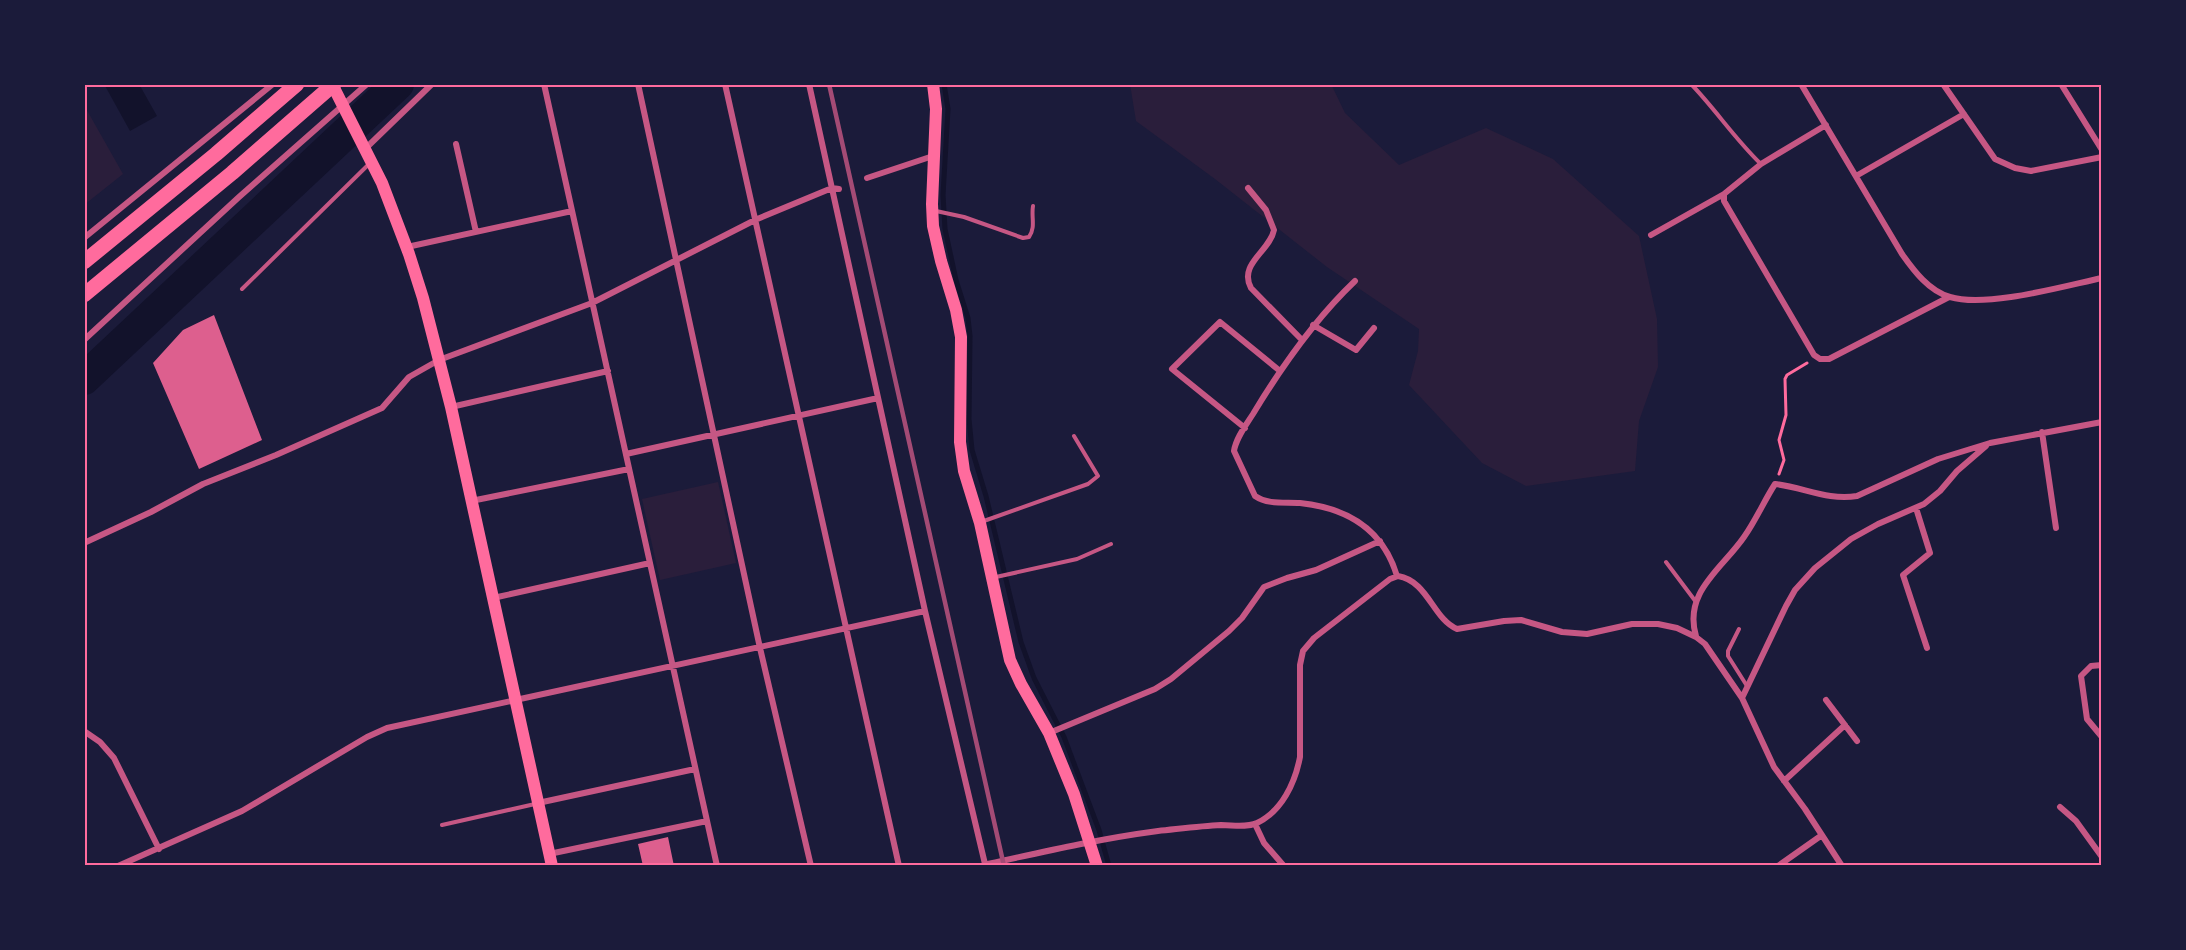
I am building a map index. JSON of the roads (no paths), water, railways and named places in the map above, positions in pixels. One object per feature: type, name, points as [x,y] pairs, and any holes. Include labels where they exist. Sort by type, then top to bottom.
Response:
[{"type":"highway","points":[[84,262],[297,84]]},
{"type":"highway","points":[[84,295],[232,173],[333,84]]},
{"type":"main road","points":[[333,84],[372,161],[407,247],[439,360],[538,803],[548,862]]},
{"type":"main road","points":[[933,84],[936,109],[932,210],[936,243],[956,310],[961,337],[962,459],[980,523],[1010,660],[1021,684],[1050,733],[1097,866]]},
{"type":"street","points":[[84,238],[273,84]]},
{"type":"street","points":[[84,340],[239,197],[367,84]]},
{"type":"street","points":[[366,148],[432,84]]},
{"type":"street","points":[[544,84],[717,866]]},
{"type":"street","points":[[638,84],[760,648],[811,866]]},
{"type":"street","points":[[725,84],[899,866]]},
{"type":"street","points":[[809,84],[835,189],[878,398],[982,865],[1090,842],[1167,830],[1255,824],[1272,813],[1290,788],[1300,757],[1300,665],[1303,651],[1321,632],[1397,576],[1404,577],[1422,590],[1449,624],[1457,630],[1521,620],[1562,632],[1587,634],[1632,624],[1658,624],[1677,628],[1696,637],[1705,644],[1742,698],[1769,756],[1842,866]]},
{"type":"street","points":[[1801,84],[1909,263],[1934,289],[1961,300],[2008,297],[2102,278]]},
{"type":"street","points":[[1943,84],[1995,159],[2015,168],[2031,171],[2102,157]]},
{"type":"street","points":[[2061,84],[2102,150]]},
{"type":"street","points":[[1856,176],[1964,114]]},
{"type":"street","points":[[1651,235],[1724,194],[1761,164],[1826,125]]},
{"type":"street","points":[[456,144],[476,232]]},
{"type":"street","points":[[867,178],[934,156]]},
{"type":"street","points":[[1248,188],[1266,210],[1274,230],[1272,239],[1250,267],[1247,281],[1251,288],[1302,340]]},
{"type":"street","points":[[84,543],[151,512],[203,484],[276,455],[382,408],[409,377],[439,360],[592,303],[755,220],[835,189]]},
{"type":"street","points":[[1724,194],[1724,201],[1816,358],[1829,359],[1949,297]]},
{"type":"street","points":[[407,247],[572,211]]},
{"type":"street","points":[[1355,281],[1326,309],[1302,340],[1245,428],[1234,451],[1255,496],[1266,501],[1317,506],[1346,514],[1359,522],[1380,542],[1391,557],[1397,576]]},
{"type":"street","points":[[1245,428],[1172,369],[1220,322],[1280,371]]},
{"type":"street","points":[[1313,325],[1356,350],[1374,328]]},
{"type":"street","points":[[451,407],[608,371]]},
{"type":"street","points":[[626,454],[878,398]]},
{"type":"street","points":[[1696,637],[1692,624],[1696,602],[1709,579],[1745,536],[1775,484],[1831,497],[1857,496],[1938,459],[1990,443],[2102,422]]},
{"type":"street","points":[[2042,432],[2056,528]]},
{"type":"street","points":[[1742,698],[1786,606],[1803,580],[1851,539],[1878,524],[1916,508],[1940,491],[1957,471],[1990,443]]},
{"type":"street","points":[[471,501],[629,469]]},
{"type":"street","points":[[1916,508],[1930,553],[1903,575],[1927,648]]},
{"type":"street","points":[[1050,733],[1155,689],[1171,680],[1242,618],[1264,587],[1316,570],[1380,542]]},
{"type":"street","points":[[493,598],[650,563]]},
{"type":"street","points":[[118,866],[242,811],[367,737],[387,728],[925,611]]},
{"type":"street","points":[[2102,665],[2091,666],[2081,676],[2086,719],[2102,737]]},
{"type":"street","points":[[1826,700],[1857,741]]},
{"type":"street","points":[[1784,781],[1845,725]]},
{"type":"street","points":[[84,731],[100,742],[114,758],[159,849]]},
{"type":"street","points":[[538,803],[695,769]]},
{"type":"street","points":[[2060,807],[2076,821],[2102,856]]},
{"type":"street","points":[[548,862],[707,821]]},
{"type":"street","points":[[1255,824],[1264,843],[1284,866]]},
{"type":"street","points":[[1778,866],[1822,835]]},
{"type":"lane","points":[[1691,84],[1711,104],[1738,142],[1761,164]]},
{"type":"lane","points":[[242,289],[372,161]]},
{"type":"lane","points":[[932,210],[964,217],[1023,238],[1029,237],[1034,227],[1031,215],[1033,206]]},
{"type":"lane","points":[[980,523],[1095,480],[1098,476],[1074,436]]},
{"type":"lane","points":[[992,578],[1070,561],[1111,544]]},
{"type":"lane","points":[[1666,562],[1696,602]]},
{"type":"lane","points":[[1739,629],[1728,651],[1728,656],[1748,687]]},
{"type":"lane","points":[[442,825],[538,803]]},
{"type":"waterway","points":[[84,379],[398,84]]},
{"type":"waterway","points":[[944,84],[948,109],[943,195],[945,229],[956,280],[968,318],[970,336],[969,419],[972,450],[986,496],[1021,642],[1034,678],[1064,737],[1099,830],[1109,866]]},
{"type":"railway","points":[[829,84],[1004,866]]}]
